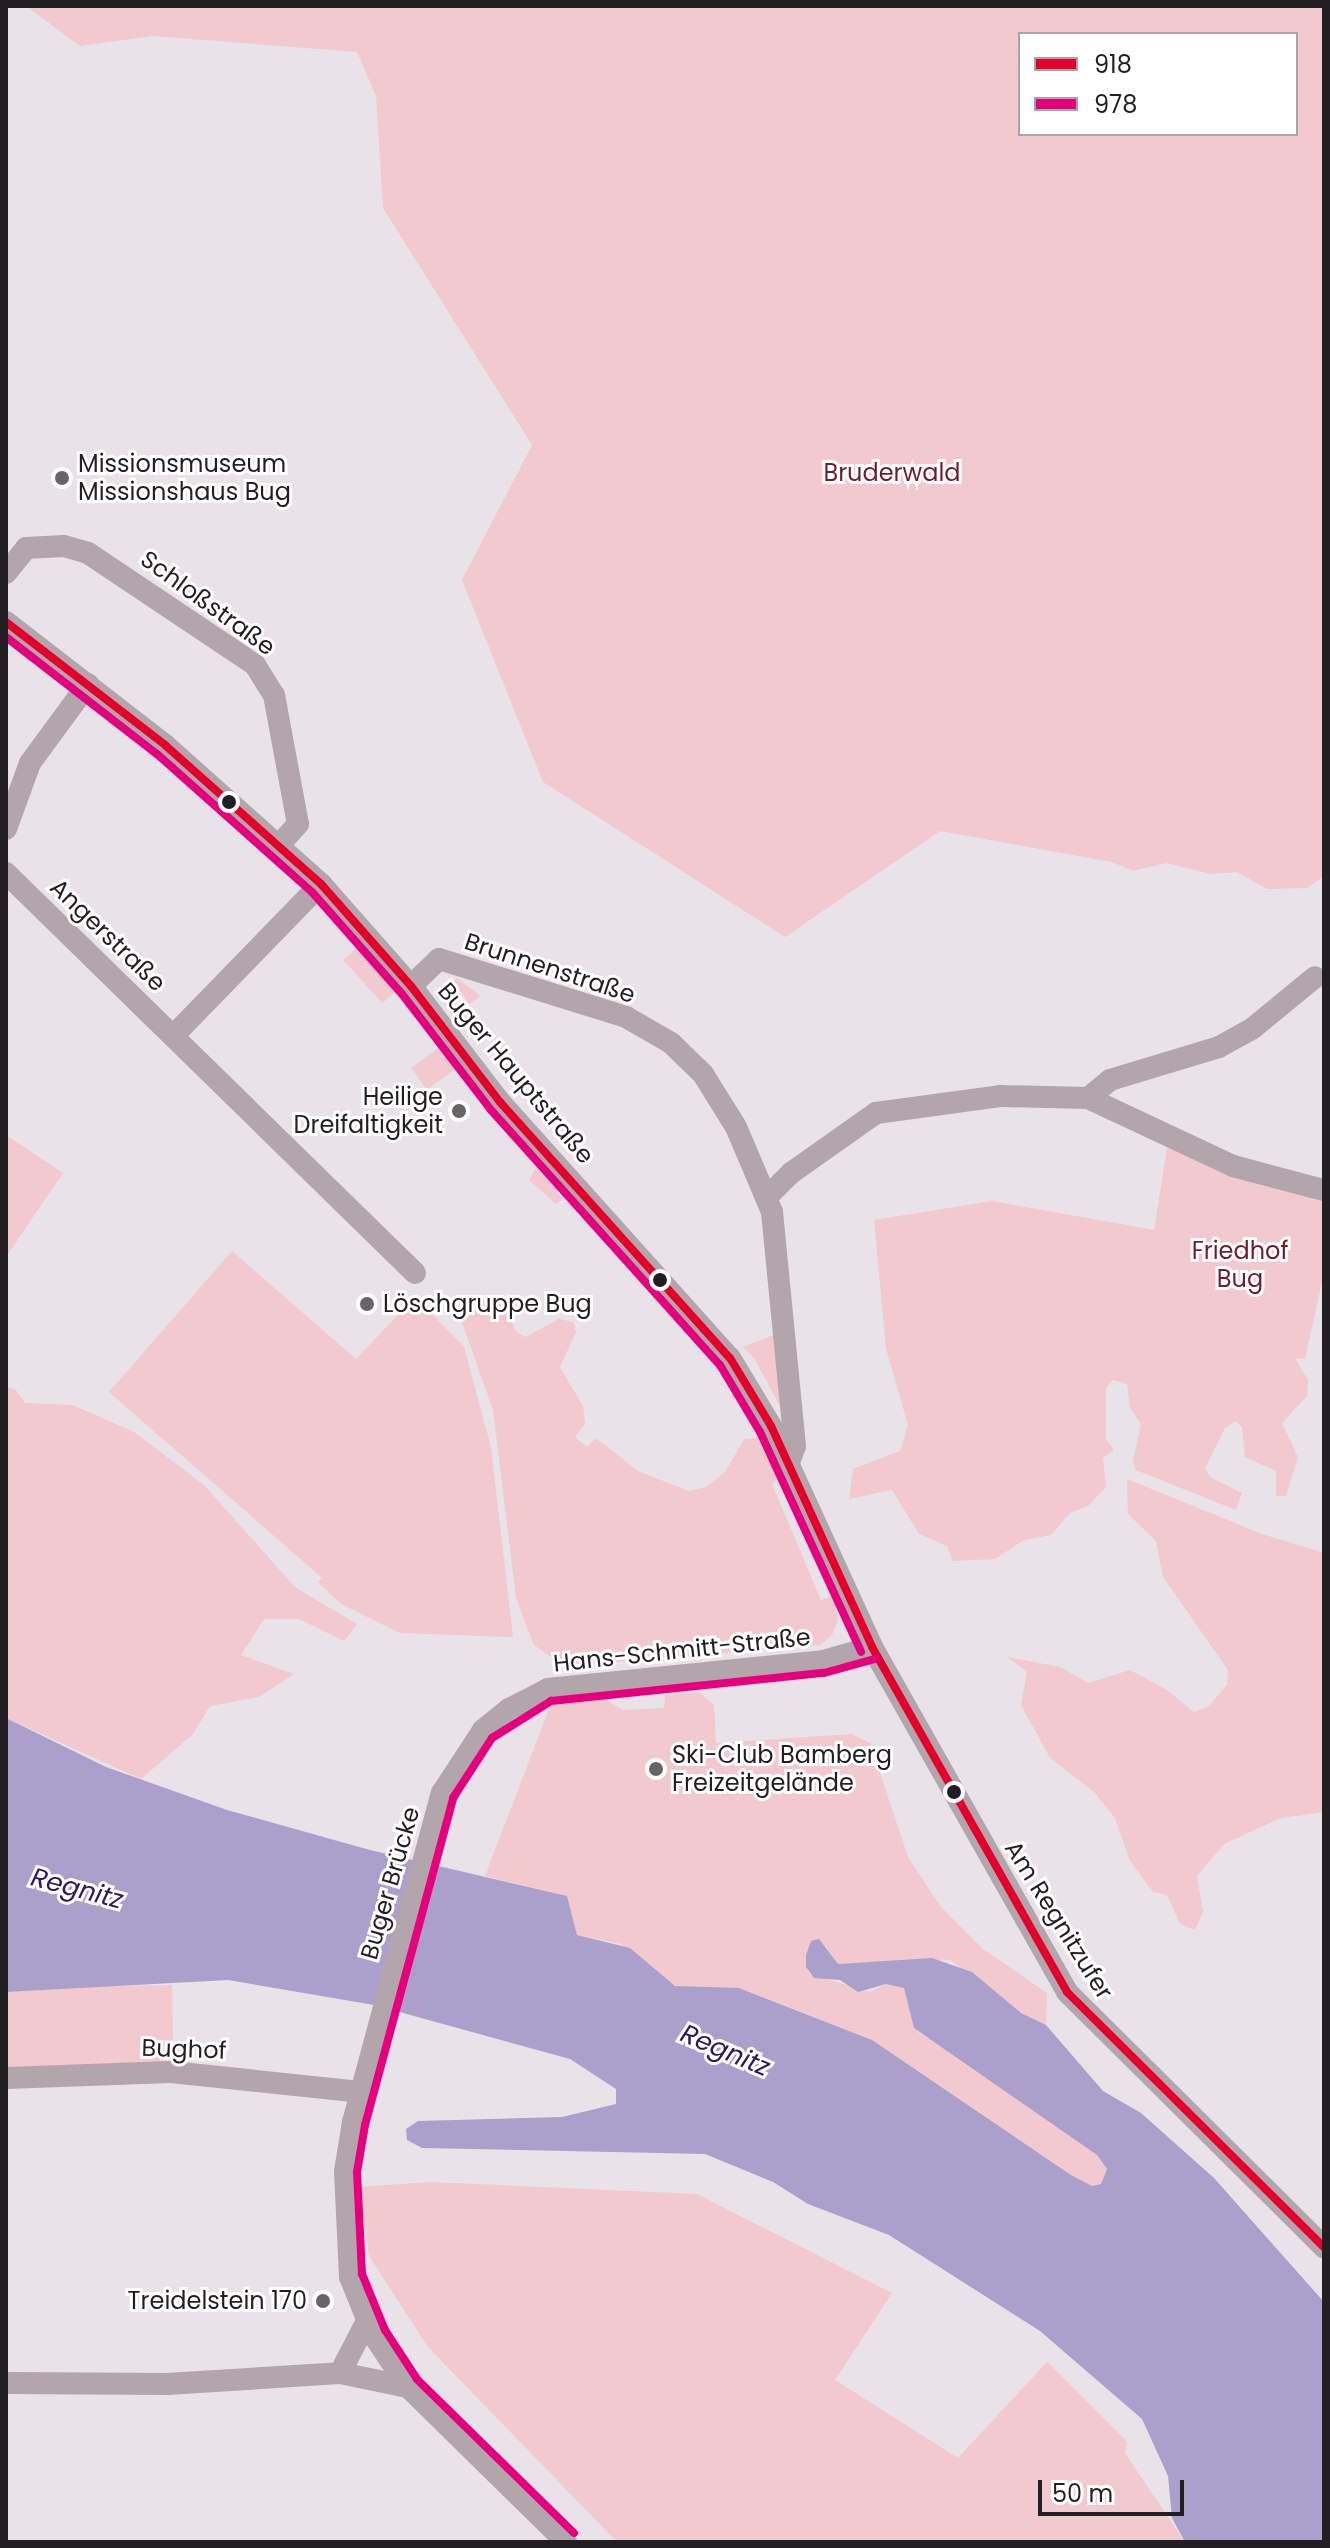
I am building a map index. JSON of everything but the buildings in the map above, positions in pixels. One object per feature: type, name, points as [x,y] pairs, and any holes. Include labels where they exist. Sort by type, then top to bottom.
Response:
[{"type":"street","name":"Schloßstraße","points":[[6,573],[26,548],[64,546],[88,553],[126,575],[255,665],[274,695],[298,824],[279,845]]},
{"type":"street","name":"Buger Hauptstraße","points":[[6,622],[88,684],[321,884],[411,986],[500,1102],[730,1358],[750,1387],[872,1647]]},
{"type":"street","points":[[6,829],[30,763],[88,684]]},
{"type":"street","name":"Angerstraße","points":[[6,873],[175,1034],[415,1273]]},
{"type":"street","points":[[175,1034],[321,884]]},
{"type":"street","name":"Brunnenstraße","points":[[411,986],[439,959],[626,1017],[671,1043],[710,1084],[768,1196]]},
{"type":"street","points":[[1088,1098],[1110,1080],[1219,1047],[1253,1028],[1315,977]]},
{"type":"street","points":[[788,1465],[795,1446],[793,1418],[768,1196],[791,1173],[876,1113],[1000,1096],[1088,1098],[1233,1166],[1324,1190]]},
{"type":"street","name":"Hans-Schmitt-Straße","points":[[469,1748],[509,1709],[548,1689],[823,1661],[872,1647]]},
{"type":"street","name":"Am Regnitzufer","points":[[872,1647],[1067,1992],[1324,2247]]},
{"type":"street","name":"Buger Brücke","points":[[360,2092],[442,1793],[469,1748]]},
{"type":"street","name":"Bughof","points":[[6,2078],[171,2072],[360,2092]]},
{"type":"street","points":[[360,2092],[345,2171],[345,2243],[350,2277],[367,2321],[408,2387],[566,2542]]},
{"type":"street","points":[[340,2373],[367,2321]]},
{"type":"street","points":[[6,2383],[167,2384],[340,2373],[408,2387]]},
{"type":"green space","name":"Bruderwald","points":[[26,6],[1324,6],[1324,876],[1307,888],[1267,889],[1237,872],[1211,874],[1166,863],[1133,871],[1112,862],[940,831],[785,937],[543,782],[462,580],[532,445],[383,208],[376,96],[357,52],[153,36],[80,46]]},
{"type":"green space","points":[[359,946],[398,989],[382,1003],[343,960]]},
{"type":"green space","points":[[457,978],[481,996],[452,1016],[436,990],[445,988],[457,1004],[465,998],[454,982]]},
{"type":"green space","points":[[441,1046],[457,1068],[427,1090],[411,1068]]},
{"type":"green space","points":[[6,1135],[63,1173],[6,1257]]},
{"type":"green space","name":"Friedhof Bug","points":[[1168,1142],[1234,1175],[1324,1202],[1324,1273],[1305,1359],[1295,1358],[1308,1380],[1307,1396],[1282,1423],[1298,1457],[1286,1496],[1276,1496],[1276,1471],[1245,1457],[1242,1427],[1236,1421],[1225,1428],[1205,1468],[1210,1477],[1242,1493],[1236,1510],[1136,1470],[1133,1461],[1141,1424],[1130,1408],[1127,1384],[1113,1380],[1106,1388],[1106,1439],[1114,1450],[1103,1458],[1106,1487],[1088,1506],[1070,1513],[1051,1535],[1024,1540],[995,1559],[953,1561],[947,1546],[919,1534],[892,1490],[849,1499],[853,1469],[900,1451],[908,1425],[886,1349],[874,1220],[992,1201],[1154,1230]]},
{"type":"green space","points":[[536,1168],[563,1199],[556,1204],[529,1180]]},
{"type":"green space","points":[[232,1251],[356,1359],[415,1297],[464,1347],[491,1447],[513,1637],[400,1633],[341,1604],[318,1582],[322,1578],[109,1392]]},
{"type":"green space","points":[[472,1299],[505,1305],[516,1332],[526,1337],[559,1319],[573,1322],[576,1332],[560,1367],[583,1406],[585,1424],[575,1437],[587,1447],[596,1438],[638,1471],[689,1491],[706,1487],[725,1472],[744,1439],[758,1438],[764,1453],[783,1473],[772,1484],[821,1600],[834,1596],[838,1620],[832,1635],[820,1645],[564,1666],[534,1645],[516,1598],[493,1410],[459,1314]]},
{"type":"green space","points":[[779,1333],[788,1421],[754,1358],[743,1347]]},
{"type":"green space","points":[[6,1387],[16,1390],[25,1403],[73,1405],[134,1432],[204,1485],[296,1588],[357,1624],[344,1641],[299,1619],[264,1619],[241,1655],[294,1674],[259,1697],[210,1706],[193,1734],[141,1779],[6,1718]]},
{"type":"green space","points":[[1127,1479],[1262,1534],[1324,1553],[1324,1812],[1281,1818],[1224,1844],[1197,1876],[1203,1912],[1195,1930],[1180,1924],[1167,1895],[1153,1892],[1130,1861],[1115,1818],[1094,1792],[1050,1758],[1021,1705],[1027,1672],[1007,1657],[1060,1667],[1088,1683],[1130,1670],[1167,1690],[1194,1712],[1208,1707],[1227,1685],[1228,1670],[1163,1577],[1156,1541],[1128,1514]]},
{"type":"green space","points":[[699,1692],[714,1705],[716,1743],[851,1734],[870,1743],[908,1857],[940,1906],[983,1949],[1047,1993],[1046,2025],[1021,2013],[950,1960],[838,1964],[829,1958],[826,1945],[806,1967],[810,1974],[870,1992],[886,1984],[905,1988],[919,2033],[961,2056],[1097,2155],[1107,2169],[1101,2184],[1092,2186],[1071,2175],[872,2040],[748,1991],[683,1988],[667,1982],[621,1944],[577,1935],[567,1896],[485,1876],[551,1704],[606,1700],[623,1710],[664,1708],[665,1695]]},
{"type":"green space","points":[[172,1985],[173,2067],[7,2070],[6,1988]]},
{"type":"green space","points":[[430,2182],[697,2194],[892,2293],[835,2380],[958,2458],[1047,2362],[1127,2442],[1125,2453],[1185,2542],[617,2542],[428,2347],[369,2256],[359,2187]]},
{"type":"water","name":"Regnitz","points":[[6,1718],[106,1767],[227,1810],[370,1850],[567,1896],[577,1935],[630,1948],[675,1986],[739,1988],[872,2040],[1071,2175],[1092,2186],[1101,2184],[1107,2169],[1097,2155],[914,2028],[904,1988],[886,1984],[858,1992],[840,1980],[814,1978],[806,1967],[806,1955],[811,1941],[819,1939],[838,1964],[932,1958],[972,1972],[1021,2013],[1046,2025],[1103,2091],[1141,2113],[1214,2178],[1324,2302],[1324,2542],[1185,2542],[1172,2518],[1168,2476],[1142,2419],[1040,2331],[889,2235],[808,2204],[773,2182],[705,2154],[422,2148],[407,2140],[406,2129],[418,2121],[562,2117],[616,2104],[616,2089],[570,2059],[374,2005],[228,1980],[6,1992]]},
{"type":"transit line","name":"918","points":[[6,622],[165,745],[321,884],[411,986],[500,1102],[730,1358],[771,1426],[872,1647],[1067,1992],[1324,2247]]},
{"type":"transit line","name":"978","points":[[6,637],[157,754],[312,892],[402,994],[491,1110],[720,1365],[760,1432],[861,1652]]},
{"type":"transit line","name":"978","points":[[574,2533],[417,2379],[385,2330],[362,2274],[357,2172],[365,2125],[453,1798],[492,1738],[551,1701],[824,1673],[875,1659]]},
{"type":"place","name":"Missionsmuseum Missionshaus Bug","points":[[62,478]]},
{"type":"place","name":"Heilige Dreifaltigkeit","points":[[459,1111]]},
{"type":"place","name":"Löschgruppe Bug","points":[[367,1304]]},
{"type":"place","name":"Ski-Club Bamberg Freizeitgelände","points":[[656,1769]]},
{"type":"place","name":"Treidelstein 170","points":[[323,2301]]}]
